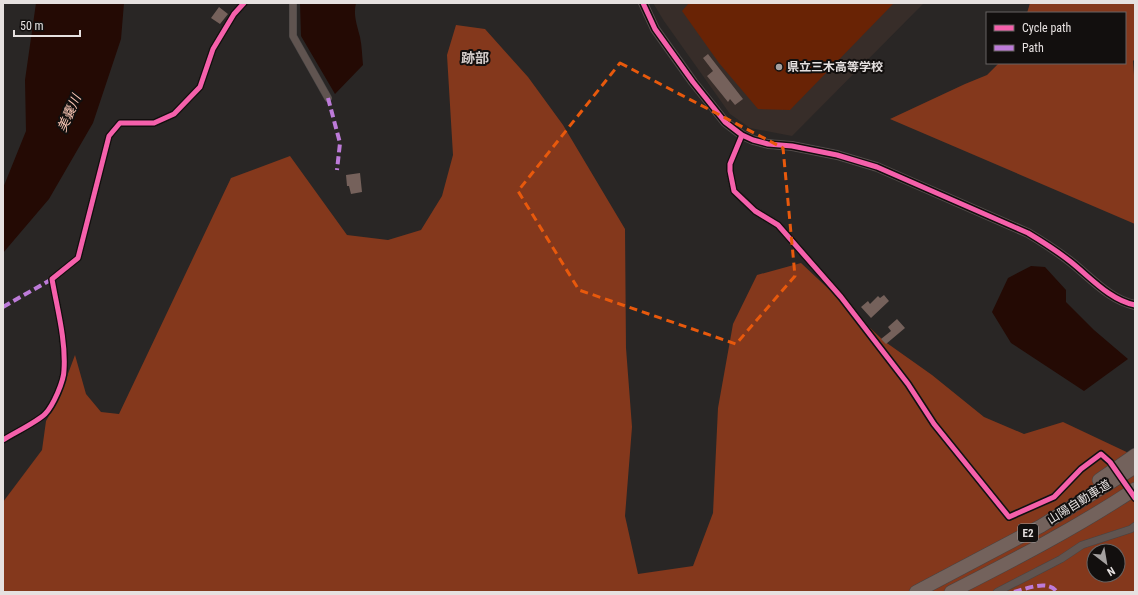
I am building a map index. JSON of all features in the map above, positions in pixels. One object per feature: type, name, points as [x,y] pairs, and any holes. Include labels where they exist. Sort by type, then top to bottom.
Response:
[{"type":"highway","points":[[983,558],[1048,517],[1135,455]]},
{"type":"highway","name":"山陽自動車道","points":[[916,592],[983,558],[1041,526],[1135,467]]},
{"type":"highway","name":"山陽自動車道","points":[[951,592],[1084,521],[1135,489]]},
{"type":"street","points":[[3,440],[44,415],[50,408],[58,392],[64,371],[62,337],[52,279],[78,258],[110,136],[120,123],[154,123],[174,114],[200,87],[213,49],[234,14],[244,3]]},
{"type":"street","points":[[292,3],[293,36],[328,98]]},
{"type":"street","points":[[643,3],[655,28],[693,82],[725,122],[742,135],[768,144],[792,146],[837,155],[877,167],[1028,233],[1051,246],[1114,297],[1127,304],[1135,305]]},
{"type":"street","points":[[742,135],[730,164],[734,191],[755,211],[778,225],[841,297],[908,384],[934,424],[1009,517],[1054,498],[1081,469],[1101,454],[1110,462]]},
{"type":"street","points":[[997,592],[1061,559],[1082,545],[1131,529],[1135,526]]},
{"type":"highlighted area","points":[[620,63],[783,148],[795,276],[736,344],[579,290],[518,191]]},
{"type":"shaded area","name":"県立三木高等学校","points":[[653,3],[924,3],[792,136],[750,128],[730,114],[664,21]]},
{"type":"shaded area","name":"県立三木高等学校","points":[[689,3],[894,3],[790,110],[758,109],[719,63],[682,11]]},
{"type":"shaded area","points":[[1030,3],[1135,3],[1135,59],[1133,61],[1135,89],[1135,224],[890,119],[987,75],[998,64],[1126,64],[1126,12],[1027,12]]},
{"type":"shaded area","points":[[456,25],[485,29],[528,77],[563,125],[625,229],[626,348],[632,427],[625,516],[638,574],[693,566],[713,513],[718,408],[733,324],[757,275],[801,263],[884,341],[932,375],[984,417],[1024,434],[1063,422],[1135,456],[1135,592],[3,592],[3,502],[42,450],[46,421],[59,398],[75,355],[86,394],[101,412],[119,414],[231,178],[290,156],[347,235],[388,240],[421,230],[442,196],[453,155],[447,55]]},
{"type":"water","name":"美嚢川","points":[[36,3],[124,3],[121,39],[93,123],[49,199],[3,253],[3,188],[26,131],[25,80]]},
{"type":"water","points":[[300,3],[356,3],[355,16],[361,40],[363,65],[335,94],[301,36]]},
{"type":"water","points":[[1031,266],[1045,267],[1066,290],[1066,302],[1094,330],[1128,359],[1084,391],[1011,343],[992,312],[1008,278]]},
{"type":"building","points":[[219,7],[228,14],[220,24],[211,18]]},
{"type":"building","points":[[708,54],[743,99],[735,105],[730,99],[728,102],[707,76],[713,71],[703,58]]},
{"type":"building","points":[[360,173],[362,192],[351,194],[349,186],[347,186],[346,175]]},
{"type":"building","points":[[884,295],[889,301],[871,318],[861,307],[868,301],[870,304],[878,296],[880,298]]},
{"type":"building","points":[[897,319],[905,328],[886,344],[881,339],[891,331],[888,327]]},
{"type":"tunnel","points":[[1119,475],[1135,498]]},
{"type":"marked path","points":[[328,98],[340,143],[337,170]]},
{"type":"marked path","points":[[3,307],[52,279]]},
{"type":"marked path","points":[[1014,592],[1043,585],[1053,588],[1057,592]]},
{"type":"cycle path","points":[[3,440],[45,414],[55,399],[60,387],[64,375],[64,347],[52,279],[78,258],[109,136],[120,123],[154,123],[174,114],[200,87],[213,49],[234,14],[244,3]]},
{"type":"cycle path","points":[[643,3],[655,29],[693,82],[725,122],[742,135],[768,144],[792,146],[837,155],[877,167],[1028,233],[1066,258],[1101,288],[1117,298],[1135,305]]},
{"type":"cycle path","points":[[742,135],[730,164],[734,191],[755,211],[778,225],[841,297],[908,384],[934,424],[1009,517],[1054,497],[1081,469],[1101,454],[1110,462],[1135,498]]},
{"type":"place","name":"県立三木高等学校","points":[[779,67]]},
{"type":"district","name":"跡部","points":[[475,58]]}]
